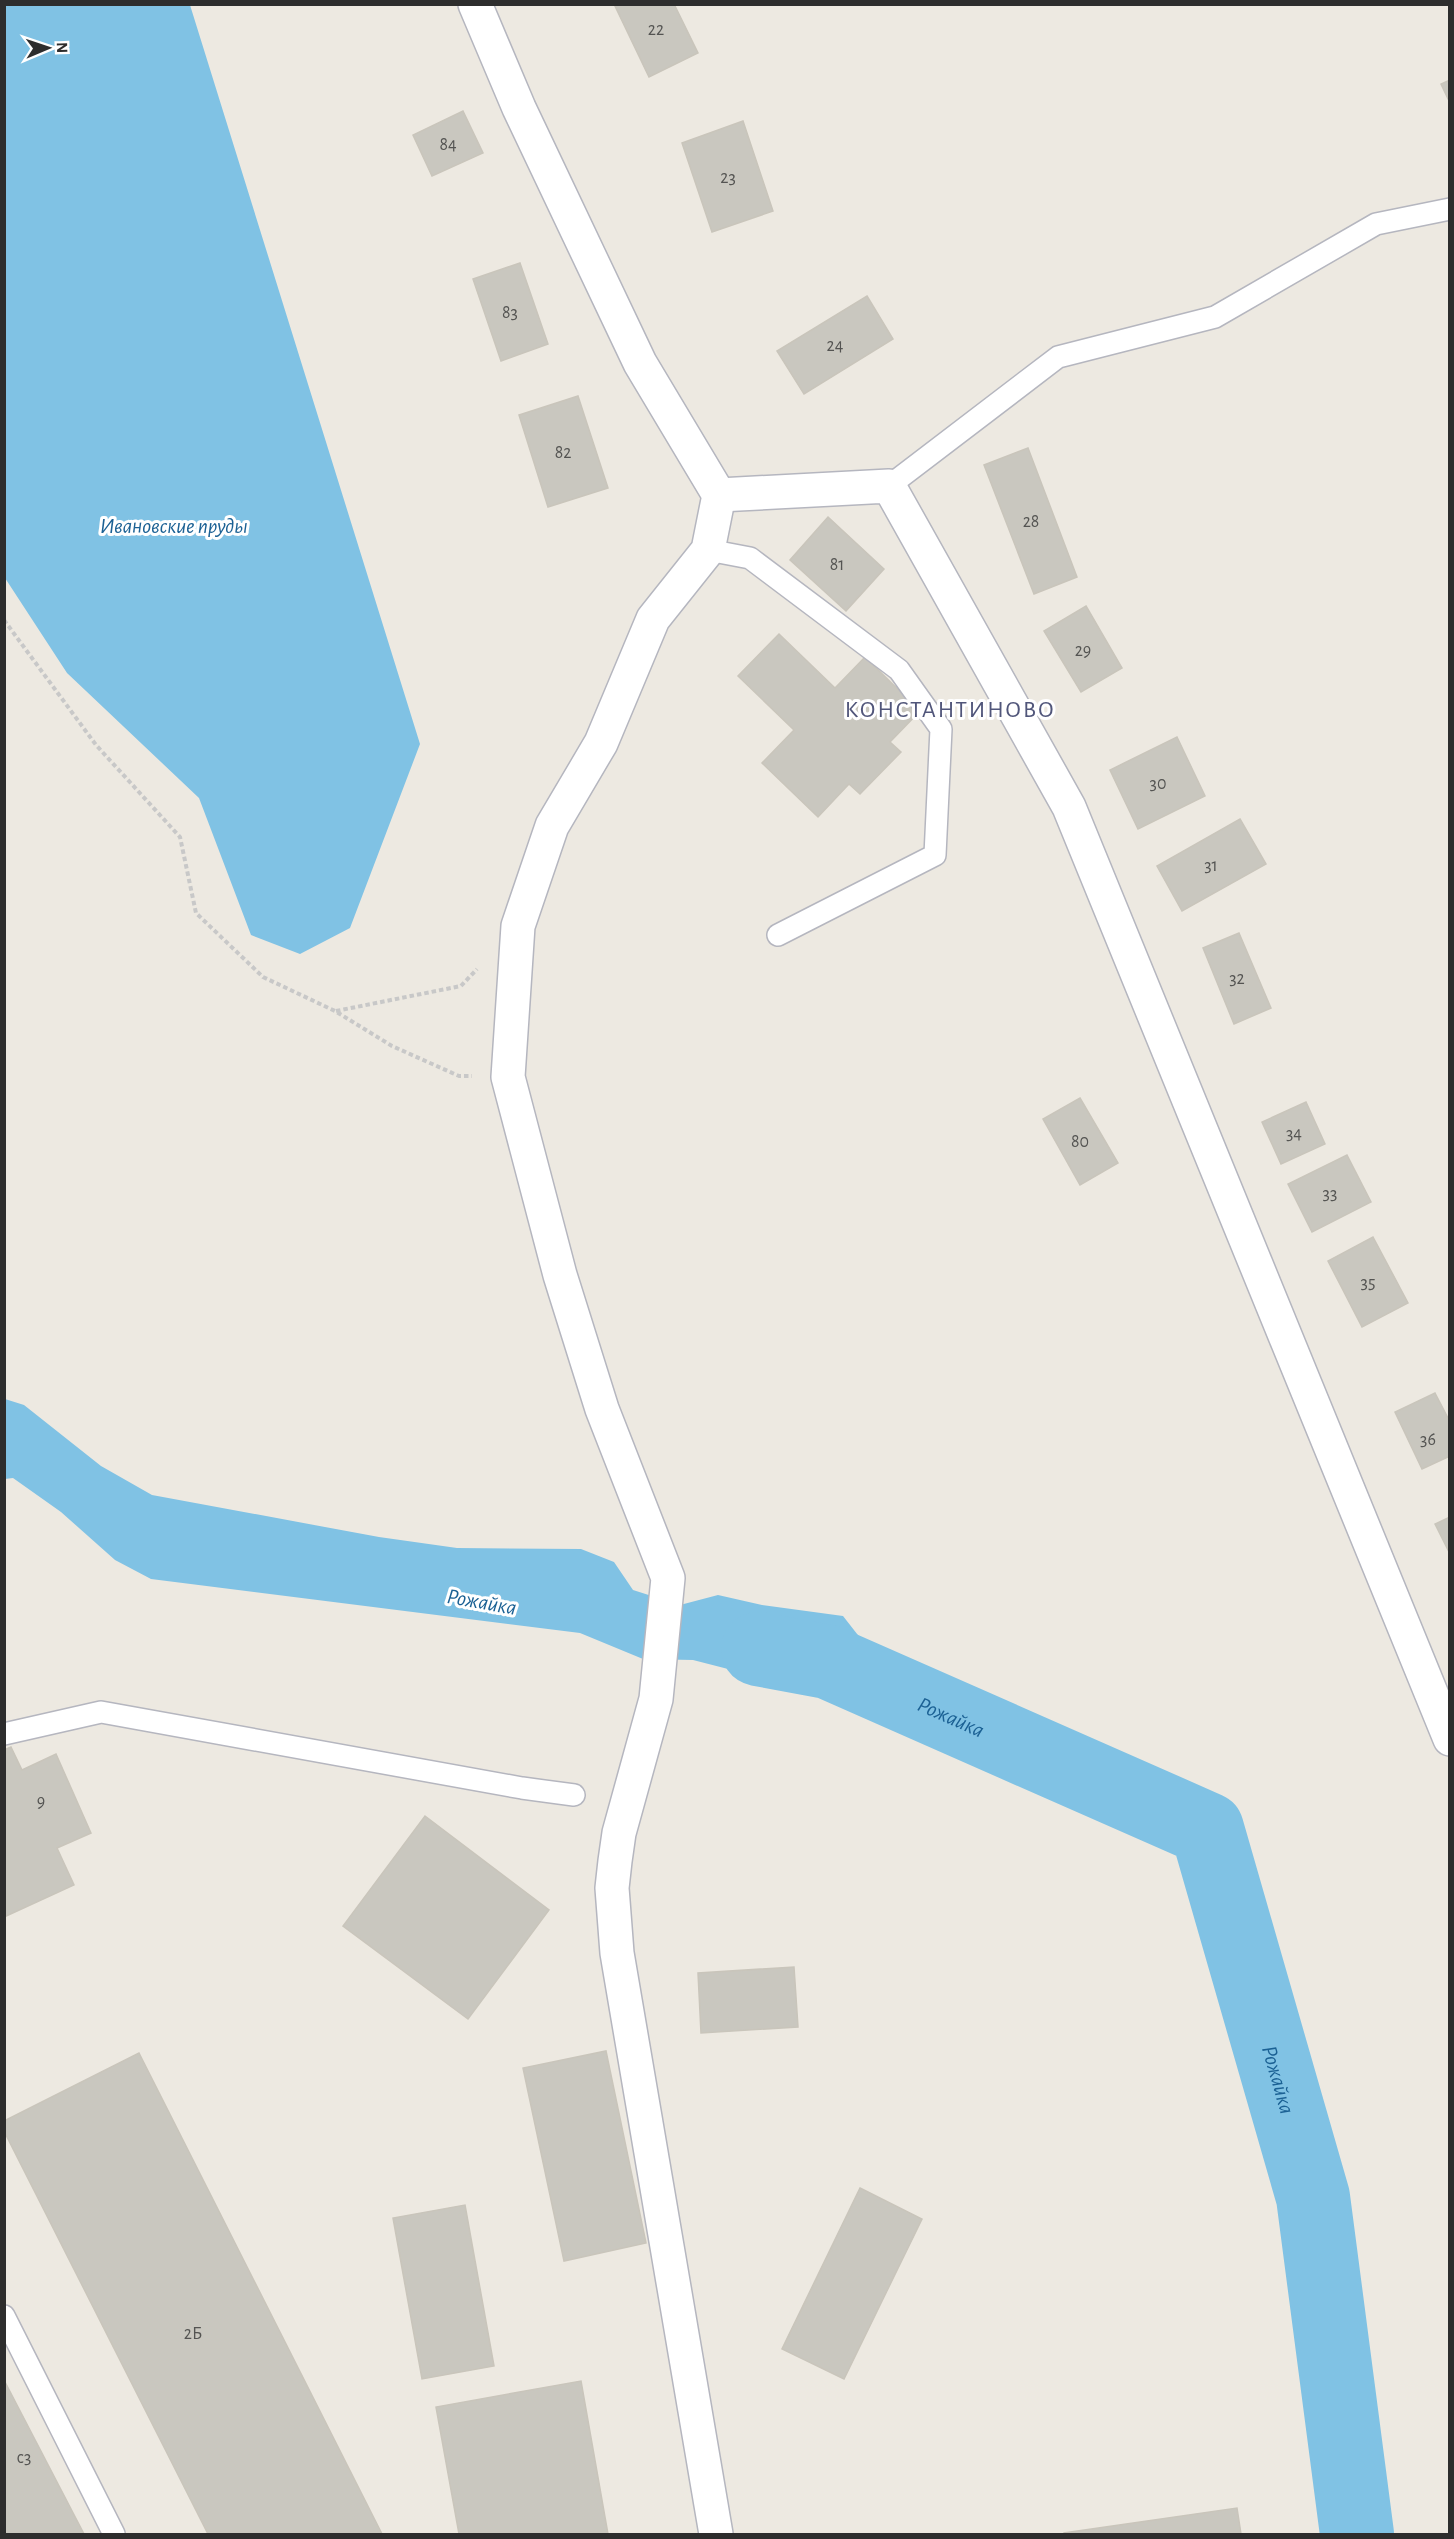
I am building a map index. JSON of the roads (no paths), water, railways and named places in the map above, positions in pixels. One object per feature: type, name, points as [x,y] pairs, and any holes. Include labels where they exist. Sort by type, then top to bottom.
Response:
[{"type":"street","points":[[475,4],[519,108],[640,363],[719,495],[708,550],[653,619],[601,743],[552,826],[518,926],[508,1077],[560,1275],[595,1387],[668,1578],[658,1677],[651,1720],[619,1833],[612,1888],[621,1976],[716,2535]]},
{"type":"street","points":[[719,495],[889,486],[1069,807],[1449,1739]]},
{"type":"lane","points":[[889,486],[1058,357],[1215,317],[1376,224],[1449,209]]},
{"type":"lane","points":[[708,550],[750,558],[899,670],[941,729],[935,855],[778,935]]},
{"type":"lane","points":[[4,1734],[101,1712],[522,1788],[574,1795]]},
{"type":"lane","points":[[4,2316],[114,2535]]},
{"type":"water","name":"Ивановские пруды","points":[[4,5],[190,5],[420,744],[350,928],[300,954],[251,935],[199,798],[67,673],[5,578]]},
{"type":"water","points":[[5,1399],[24,1405],[101,1466],[152,1495],[379,1537],[457,1548],[581,1549],[614,1562],[633,1590],[680,1605],[718,1595],[762,1605],[843,1616],[861,1639],[853,1686],[802,1688],[693,1660],[643,1659],[580,1633],[151,1579],[115,1560],[61,1512],[13,1478],[5,1479]]},
{"type":"waterway","name":"Рожайка","points":[[758,1649],[828,1662],[1207,1829],[1313,2197],[1357,2534]]},
{"type":"district","name":"КОНСТАНТИНОВО","points":[[950,709]]}]
